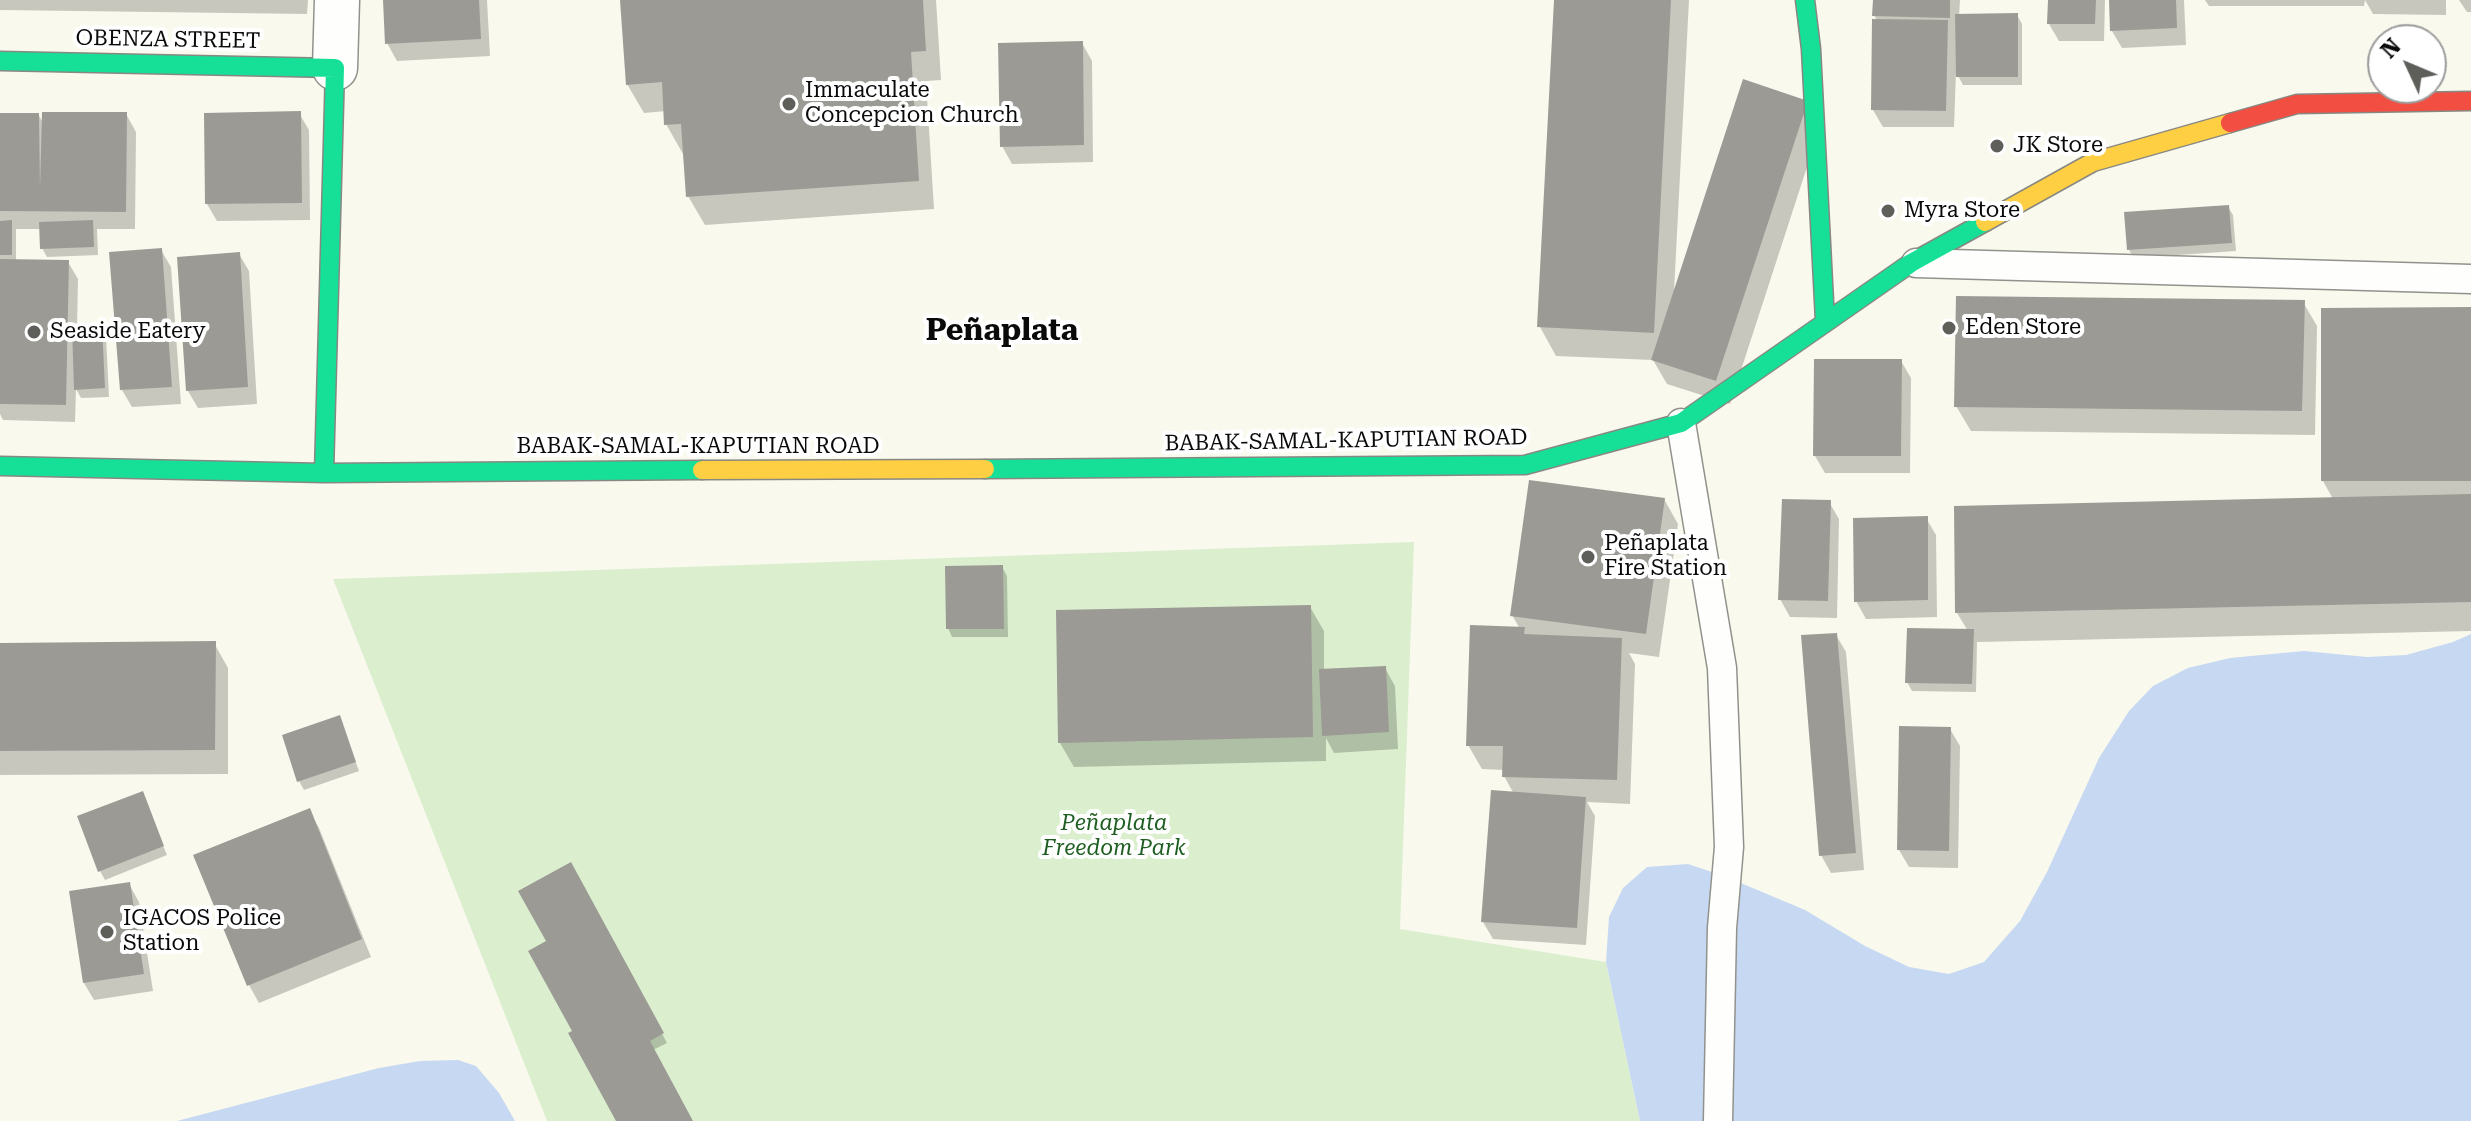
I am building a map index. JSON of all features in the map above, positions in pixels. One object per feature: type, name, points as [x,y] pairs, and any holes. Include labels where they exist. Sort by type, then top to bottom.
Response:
[{"type":"main road","points":[[1805,0],[1811,49],[1825,321]]},
{"type":"main road","name":"OBENZA STREET","points":[[0,61],[335,68]]},
{"type":"main road","points":[[324,473],[335,68]]},
{"type":"main road","name":"BABAK-SAMAL-KAPUTIAN ROAD","points":[[0,466],[324,473],[1525,465],[1681,423],[1911,263],[2093,162],[2297,104],[2471,101]]},
{"type":"street","points":[[335,68],[337,0]]},
{"type":"lane","points":[[1911,263],[2471,279]]},
{"type":"lane","points":[[1681,423],[1722,668],[1729,847],[1722,928],[1718,1121]]},
{"type":"green space","name":"Peñaplata Freedom Park","points":[[1414,542],[1400,929],[1606,962],[1640,1121],[547,1121],[333,579]]},
{"type":"water","points":[[2471,634],[2471,1121],[1640,1121],[1606,962],[1609,917],[1623,888],[1647,867],[1688,864],[1724,876],[1805,910],[1865,946],[1909,967],[1949,974],[1984,962],[2020,921],[2047,872],[2099,758],[2129,711],[2153,686],[2188,668],[2230,658],[2304,651],[2367,657],[2406,655]]},
{"type":"water","points":[[458,1060],[476,1066],[499,1093],[515,1121],[177,1121],[379,1068],[420,1061]]},
{"type":"building","points":[[383,0],[479,0],[481,39],[385,44]]},
{"type":"building","name":"Immaculate Concepcion Church","points":[[620,0],[923,0],[926,51],[911,52],[919,181],[686,197],[681,124],[664,125],[662,82],[626,85]]},
{"type":"building","points":[[1554,0],[1671,0],[1654,333],[1537,327]]},
{"type":"building","points":[[1873,0],[1950,0],[1950,18],[1872,16]]},
{"type":"building","points":[[2048,0],[2096,0],[2095,24],[2047,24]]},
{"type":"building","points":[[2109,0],[2176,0],[2177,28],[2110,31]]},
{"type":"building","points":[[2018,13],[2018,77],[1956,77],[1955,14]]},
{"type":"building","points":[[1872,19],[1948,20],[1946,111],[1871,110]]},
{"type":"building","points":[[1083,41],[1084,145],[1000,147],[998,43]]},
{"type":"building","points":[[1743,79],[1808,101],[1716,381],[1651,360]]},
{"type":"building","points":[[301,111],[302,203],[205,204],[204,113]]},
{"type":"building","points":[[42,112],[127,112],[126,212],[0,211],[0,113],[39,113],[40,188]]},
{"type":"building","points":[[2229,205],[2232,243],[2127,250],[2124,212]]},
{"type":"building","points":[[12,220],[12,255],[0,255],[0,221]]},
{"type":"building","points":[[93,220],[94,247],[40,249],[39,222]]},
{"type":"building","points":[[162,248],[172,387],[120,390],[109,252]]},
{"type":"building","points":[[240,252],[248,387],[186,391],[177,257]]},
{"type":"building","name":"Seaside Eatery","points":[[0,259],[69,260],[66,405],[0,404]]},
{"type":"building","points":[[1956,296],[2305,300],[2302,411],[1954,407]]},
{"type":"building","points":[[2471,307],[2471,481],[2321,481],[2321,308]]},
{"type":"building","points":[[102,325],[105,388],[74,390],[72,327]]},
{"type":"building","points":[[1814,359],[1902,359],[1901,456],[1813,456]]},
{"type":"building","name":"Peñaplata Fire Station","points":[[1529,480],[1665,498],[1646,634],[1510,616]]},
{"type":"building","points":[[2471,494],[2471,602],[1955,613],[1954,506]]},
{"type":"building","points":[[1782,499],[1831,500],[1828,601],[1778,600]]},
{"type":"building","points":[[1928,516],[1928,600],[1854,602],[1853,518]]},
{"type":"building","points":[[1003,565],[1004,629],[946,629],[945,566]]},
{"type":"building","points":[[1311,605],[1313,737],[1058,743],[1056,610]]},
{"type":"building","points":[[1470,625],[1525,627],[1524,634],[1622,638],[1617,780],[1502,777],[1503,746],[1466,746]]},
{"type":"building","points":[[1907,628],[1974,629],[1972,684],[1905,683]]},
{"type":"building","points":[[1837,633],[1856,853],[1819,856],[1801,635]]},
{"type":"building","points":[[216,641],[215,750],[0,751],[0,643]]},
{"type":"building","points":[[1386,666],[1389,732],[1322,736],[1319,669]]},
{"type":"building","points":[[340,715],[356,762],[297,782],[282,735]]},
{"type":"building","points":[[1899,726],[1951,727],[1949,851],[1897,850]]},
{"type":"building","points":[[1491,790],[1586,797],[1577,928],[1481,922]]},
{"type":"building","points":[[143,791],[164,846],[98,872],[77,816]]},
{"type":"building","points":[[310,808],[362,939],[247,986],[193,855]]},
{"type":"building","points":[[571,862],[664,1033],[650,1041],[693,1121],[616,1121],[528,951],[546,941],[518,891]]},
{"type":"building","name":"IGACOS Police Station","points":[[130,882],[144,974],[83,983],[69,891]]},
{"type":"traffic: fast","points":[[1805,0],[1811,49],[1825,321]]},
{"type":"traffic: fast","points":[[0,61],[335,68],[324,473]]},
{"type":"traffic: fast","points":[[985,469],[1525,465],[1681,423],[1911,263],[1985,222]]},
{"type":"traffic: fast","points":[[0,466],[324,473],[702,470]]},
{"type":"traffic: slow","points":[[1985,222],[2093,162],[2230,123]]},
{"type":"traffic: slow","points":[[702,470],[985,469]]},
{"type":"traffic: jam","points":[[2230,123],[2297,104],[2471,101]]},
{"type":"place","name":"Immaculate Concepcion Church","points":[[789,104]]},
{"type":"place","name":"JK Store","points":[[1997,146]]},
{"type":"place","name":"Myra Store","points":[[1888,211]]},
{"type":"place","name":"Eden Store","points":[[1949,328]]},
{"type":"place","name":"Seaside Eatery","points":[[34,332]]},
{"type":"place","name":"Peñaplata Fire Station","points":[[1588,557]]},
{"type":"place","name":"IGACOS Police Station","points":[[107,932]]},
{"type":"district","name":"Peñaplata","points":[[1002,331]]}]
